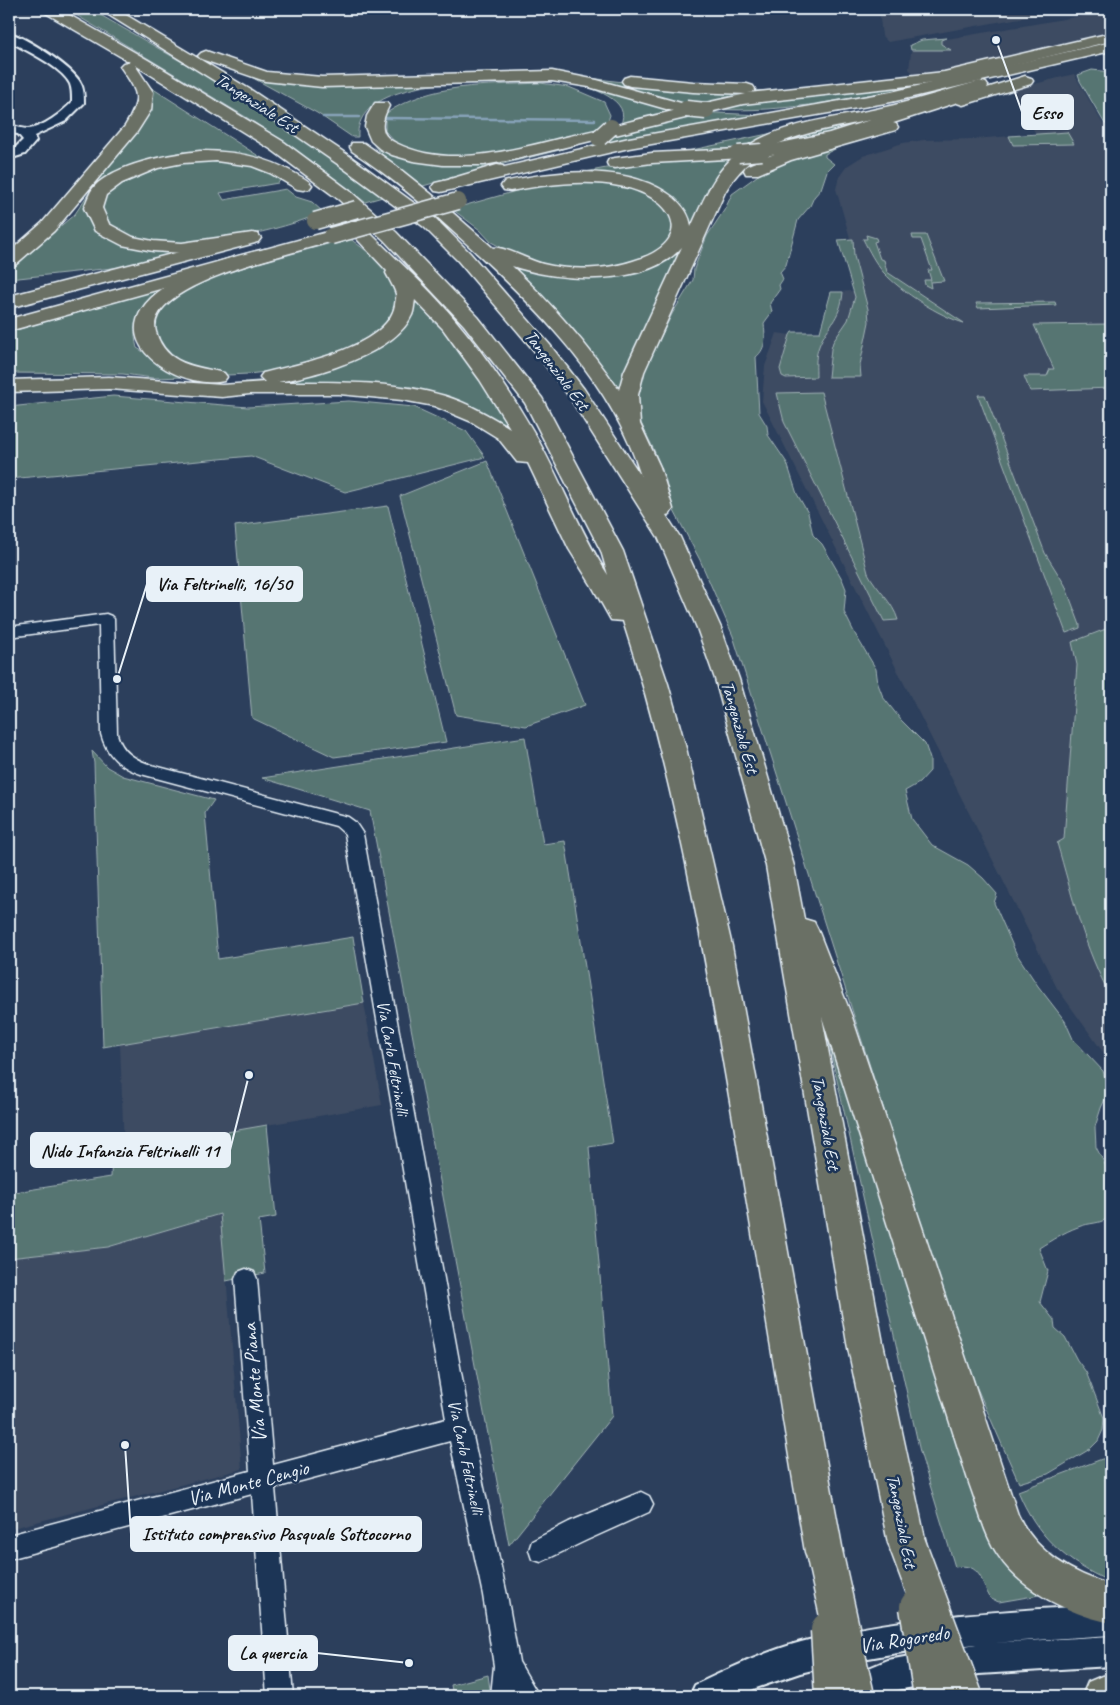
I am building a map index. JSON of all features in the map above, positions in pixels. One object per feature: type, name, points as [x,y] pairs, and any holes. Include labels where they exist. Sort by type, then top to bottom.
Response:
[{"type":"highway","name":"Tangenziale Est","points":[[49,9],[143,62],[225,112],[302,163],[344,195],[390,236],[470,320],[514,373],[535,402],[612,551],[656,684],[674,752],[718,946],[824,1552],[856,1696]]},
{"type":"highway","name":"Tangenziale Est","points":[[106,9],[246,93],[330,150],[430,223],[443,235],[543,349],[577,393],[669,537],[709,628],[727,679],[780,866],[866,1343],[907,1544],[932,1696]]},
{"type":"highway","points":[[131,23],[193,51],[270,92]]},
{"type":"highway","points":[[73,24],[128,66],[254,148],[303,185],[376,248],[456,333],[522,430],[552,487],[580,549],[604,586],[656,684]]},
{"type":"highway","points":[[393,100],[375,117],[373,126],[377,136],[386,144],[399,152],[424,159],[467,161],[512,155],[743,99],[944,77],[1111,37]]},
{"type":"highway","points":[[451,191],[582,163],[822,118],[1111,47]]},
{"type":"highway","points":[[193,51],[265,76],[322,82],[552,76],[591,83],[686,109],[706,111],[758,113],[846,105]]},
{"type":"highway","points":[[9,319],[451,191],[629,143],[846,105],[905,97],[1111,53]]},
{"type":"highway","points":[[604,164],[652,158],[762,152],[807,144],[842,136],[965,95],[1105,62]]},
{"type":"highway","points":[[9,261],[37,238],[131,129],[144,110],[145,92],[128,66]]},
{"type":"highway","points":[[630,423],[628,395],[634,372],[699,226],[722,182],[740,160],[779,138],[808,129],[920,103],[1056,66]]},
{"type":"highway","points":[[386,80],[533,72],[569,73],[693,87],[821,89]]},
{"type":"highway","points":[[386,165],[364,139],[362,129],[365,120],[393,100],[447,85],[534,80],[582,87],[600,95],[609,121],[571,150],[451,191]]},
{"type":"highway","points":[[678,276],[691,257],[710,215],[735,182],[749,172],[785,156],[855,138],[918,118],[975,96],[1025,81]]},
{"type":"highway","points":[[510,186],[604,164],[844,117],[905,97]]},
{"type":"highway","points":[[347,140],[386,165],[443,213],[511,273],[563,330],[601,380],[630,423],[654,479],[669,537]]},
{"type":"highway","points":[[252,238],[182,248],[153,246],[128,241],[101,227],[93,208],[99,193],[120,177],[136,169],[162,161],[192,156],[220,156],[248,160],[270,166],[303,185]]},
{"type":"highway","points":[[443,213],[459,222],[503,256],[529,266],[556,272],[594,273],[646,263],[666,252],[679,239],[681,233],[682,220],[671,204],[650,191],[632,184],[599,178],[576,178],[451,191]]},
{"type":"highway","points":[[9,243],[49,214],[89,179]]},
{"type":"highway","points":[[297,226],[323,228]]},
{"type":"highway","points":[[323,228],[265,254],[198,278],[163,297],[150,311],[145,327],[146,335],[153,350],[160,357],[181,369],[208,376],[241,379],[275,376],[302,370],[360,349],[394,328],[401,320],[407,307],[407,294],[404,286],[376,248]]},
{"type":"highway","points":[[9,310],[323,228]]},
{"type":"highway","points":[[9,302],[270,233]]},
{"type":"highway","points":[[9,327],[61,314],[113,296],[265,254]]},
{"type":"highway","points":[[17,282],[82,276],[137,268]]},
{"type":"highway","points":[[9,379],[92,377],[250,388],[372,390],[439,401],[479,418],[505,434],[552,487]]},
{"type":"highway","points":[[9,386],[109,384],[222,391],[250,388]]},
{"type":"highway","points":[[780,866],[837,1017],[982,1464],[1005,1529],[1012,1542],[1023,1554],[1058,1582],[1080,1595],[1111,1604]]},
{"type":"highway","points":[[907,1544],[964,1696]]},
{"type":"highway","points":[[824,1552],[833,1696]]},
{"type":"highway","points":[[1102,1696],[1111,1695]]},
{"type":"street","points":[[9,36],[73,79],[78,103],[52,125],[26,134],[9,128]]},
{"type":"street","points":[[9,156],[30,142],[26,134]]},
{"type":"street","name":"Via Carlo Feltrinelli","points":[[9,632],[106,619],[111,744],[124,760],[147,770],[342,821],[349,826],[354,834],[459,1427],[495,1595],[507,1666],[504,1696]]},
{"type":"street","name":"Via Monte Piana","points":[[246,1279],[280,1696]]},
{"type":"street","name":"Via Monte Cengio","points":[[9,1547],[459,1427]]},
{"type":"street","points":[[541,1550],[578,1531],[640,1504]]},
{"type":"street","name":"Via Rogoredo","points":[[706,1696],[788,1660],[870,1643],[963,1630],[1111,1620]]},
{"type":"street","name":"Via Rogoredo","points":[[838,1696],[888,1676],[980,1659],[1111,1651]]},
{"type":"street","name":"Via Carlo Feltrinelli","points":[[507,1666],[526,1696]]},
{"type":"shaded area","points":[[879,9],[1070,9],[888,42],[882,36]]},
{"type":"shaded area","points":[[1111,9],[1111,31],[974,66],[916,77],[909,69],[912,45],[1081,16]]},
{"type":"shaded area","points":[[1074,74],[1103,124],[1111,124],[1111,1060],[1103,1052],[1057,988],[762,401],[765,366],[777,333],[790,335],[792,332],[820,332],[831,292],[854,291],[838,240],[850,238],[836,189],[839,177],[847,166],[863,156],[903,143],[924,140],[974,139],[1036,134],[1011,90]]},
{"type":"shaded area","points":[[364,1003],[382,1105],[124,1150],[120,1044]]},
{"type":"shaded area","points":[[221,1214],[242,1469],[9,1529],[9,1258],[108,1247]]},
{"type":"green space","points":[[66,9],[90,9],[215,81],[268,113],[386,196],[365,202],[313,162],[249,119]]},
{"type":"green space","points":[[946,38],[941,40],[941,44],[951,50],[911,50],[910,45],[922,40]]},
{"type":"green space","points":[[1092,70],[1111,72],[1111,124],[1105,124],[1080,81],[1078,75]]},
{"type":"green space","points":[[242,72],[272,79],[448,83],[406,91],[377,103],[367,112],[360,123],[358,137],[352,137],[317,113]]},
{"type":"green space","points":[[564,75],[640,84],[747,91],[781,90],[694,107]]},
{"type":"green space","points":[[572,82],[681,110],[620,126],[623,117],[621,109],[616,102],[599,91]]},
{"type":"green space","points":[[932,82],[795,107],[739,110],[711,109],[728,104]]},
{"type":"green space","points":[[540,83],[569,87],[604,102],[610,115],[606,127],[597,132],[471,159],[418,155],[396,143],[385,131],[385,114],[421,96],[460,88]]},
{"type":"green space","points":[[147,85],[268,162],[166,157],[92,198],[86,213],[94,224],[96,232],[105,237],[133,245],[173,249],[173,255],[122,267],[9,279],[9,269],[75,214],[104,170],[142,126],[153,96]]},
{"type":"green space","points":[[697,112],[760,115],[587,147],[614,134]]},
{"type":"green space","points":[[897,112],[762,157],[790,151],[757,164],[737,175],[750,158],[791,138]]},
{"type":"green space","points":[[806,126],[742,151],[673,154]]},
{"type":"green space","points":[[1067,132],[1074,144],[1013,145],[1009,136]]},
{"type":"green space","points":[[368,133],[431,162],[582,142],[560,150],[423,186],[383,155],[371,141]]},
{"type":"green space","points":[[837,148],[825,154],[825,157],[834,164],[827,171],[821,189],[798,220],[786,265],[780,272],[783,279],[779,285],[780,289],[770,303],[772,312],[764,323],[764,345],[756,357],[759,413],[767,426],[768,435],[787,463],[797,494],[808,513],[813,535],[822,544],[842,579],[846,589],[844,612],[876,669],[878,684],[883,697],[901,720],[925,744],[930,759],[930,771],[919,783],[905,791],[912,819],[932,845],[968,865],[997,894],[994,903],[1016,953],[1065,1021],[1073,1039],[1103,1071],[1109,1091],[1095,1127],[1096,1147],[1111,1176],[1111,1216],[1103,1221],[1082,1225],[1073,1229],[1039,1248],[1048,1271],[1040,1302],[1054,1320],[1055,1328],[1065,1337],[1077,1360],[1086,1372],[1104,1418],[1103,1430],[1098,1441],[1090,1449],[1048,1474],[1019,1483],[961,1352],[733,636],[700,560],[672,507],[666,481],[639,419],[637,386],[672,314],[693,280],[694,269],[707,236],[725,209],[732,194],[768,168],[803,156]]},
{"type":"green space","points":[[738,157],[707,189],[712,190],[621,394],[503,260],[534,273],[617,274],[686,236],[665,195],[569,175],[633,163]]},
{"type":"green space","points":[[201,158],[249,163],[282,178],[278,183],[220,193],[224,200],[286,189],[296,197],[312,202],[323,212],[271,229],[235,237],[197,242],[160,243],[130,236],[109,222],[102,197],[113,187],[156,166]]},
{"type":"green space","points":[[606,182],[651,195],[671,213],[674,234],[660,251],[633,264],[584,271],[536,266],[491,242],[480,230],[452,209],[527,188],[556,183]]},
{"type":"green space","points":[[866,235],[876,238],[877,241],[874,242],[880,259],[884,260],[887,272],[964,323],[932,309],[892,280],[875,261],[863,239],[867,239]]},
{"type":"green space","points":[[912,235],[926,235],[944,281],[930,282],[931,288],[925,285],[924,280],[931,280],[928,270],[932,270],[921,239],[913,239]]},
{"type":"green space","points":[[349,238],[389,271],[402,302],[388,328],[329,359],[283,370],[248,374],[227,375],[205,372],[175,362],[154,341],[153,316],[180,292],[199,282],[245,267]]},
{"type":"green space","points":[[853,239],[854,256],[868,309],[869,322],[860,365],[861,377],[828,377],[833,342],[848,320],[855,297],[838,240]]},
{"type":"green space","points":[[168,286],[152,298],[141,312],[137,319],[135,337],[137,348],[184,377],[153,378],[123,374],[9,373],[9,332]]},
{"type":"green space","points":[[831,292],[843,292],[842,302],[818,349],[816,377],[786,378],[782,376],[780,369],[790,335],[792,332],[820,332]]},
{"type":"green space","points":[[411,293],[437,320],[433,322],[442,329],[466,358],[521,444],[454,404],[244,385],[245,382],[281,379],[376,346]]},
{"type":"green space","points":[[1055,302],[1056,305],[978,308],[976,303]]},
{"type":"green space","points":[[1111,324],[1111,388],[1030,391],[1024,376],[1047,376],[1050,369],[1054,369],[1034,325]]},
{"type":"green space","points":[[821,392],[868,573],[896,613],[898,620],[884,621],[784,422],[777,393]]},
{"type":"green space","points":[[978,395],[985,395],[1045,553],[1065,585],[1080,628],[1066,633]]},
{"type":"green space","points":[[113,396],[248,407],[349,401],[414,407],[466,431],[485,457],[345,492],[251,456],[9,479],[9,407]]},
{"type":"green space","points":[[487,461],[585,705],[526,726],[456,715],[400,496]]},
{"type":"green space","points":[[388,506],[446,742],[334,757],[252,718],[235,526]]},
{"type":"green space","points":[[1111,627],[1111,996],[1086,941],[1057,843],[1064,839],[1077,665],[1072,642]]},
{"type":"green space","points":[[525,737],[543,844],[565,841],[613,1143],[589,1147],[612,1416],[509,1545],[370,811],[262,778]]},
{"type":"green space","points":[[92,751],[107,767],[123,776],[214,800],[205,813],[218,959],[353,937],[364,1003],[103,1047],[94,763]]},
{"type":"green space","points":[[834,1043],[1045,1594],[999,1602],[991,1599],[975,1570],[964,1566],[955,1567],[920,1452],[829,1044]]},
{"type":"green space","points":[[267,1125],[276,1217],[259,1220],[265,1273],[226,1281],[220,1214],[108,1247],[9,1258],[9,1193],[111,1177],[112,1152]]},
{"type":"green space","points":[[1111,1458],[1111,1580],[1109,1581],[1079,1565],[1054,1545],[1034,1521],[1018,1491],[1102,1459]]},
{"type":"green space","points":[[488,1675],[491,1696],[453,1696],[451,1685]]},
{"type":"waterway","points":[[323,117],[359,117]]},
{"type":"waterway","points":[[384,118],[595,120]]},
{"type":"place","name":"Esso","points":[[996,40]]},
{"type":"place","name":"Via Feltrinelli, 16/50","points":[[117,679]]},
{"type":"place","name":"Nido Infanzia Feltrinelli 11","points":[[249,1075]]},
{"type":"place","name":"Istituto comprensivo Pasquale Sottocorno","points":[[125,1445]]},
{"type":"place","name":"La quercia","points":[[409,1663]]}]
